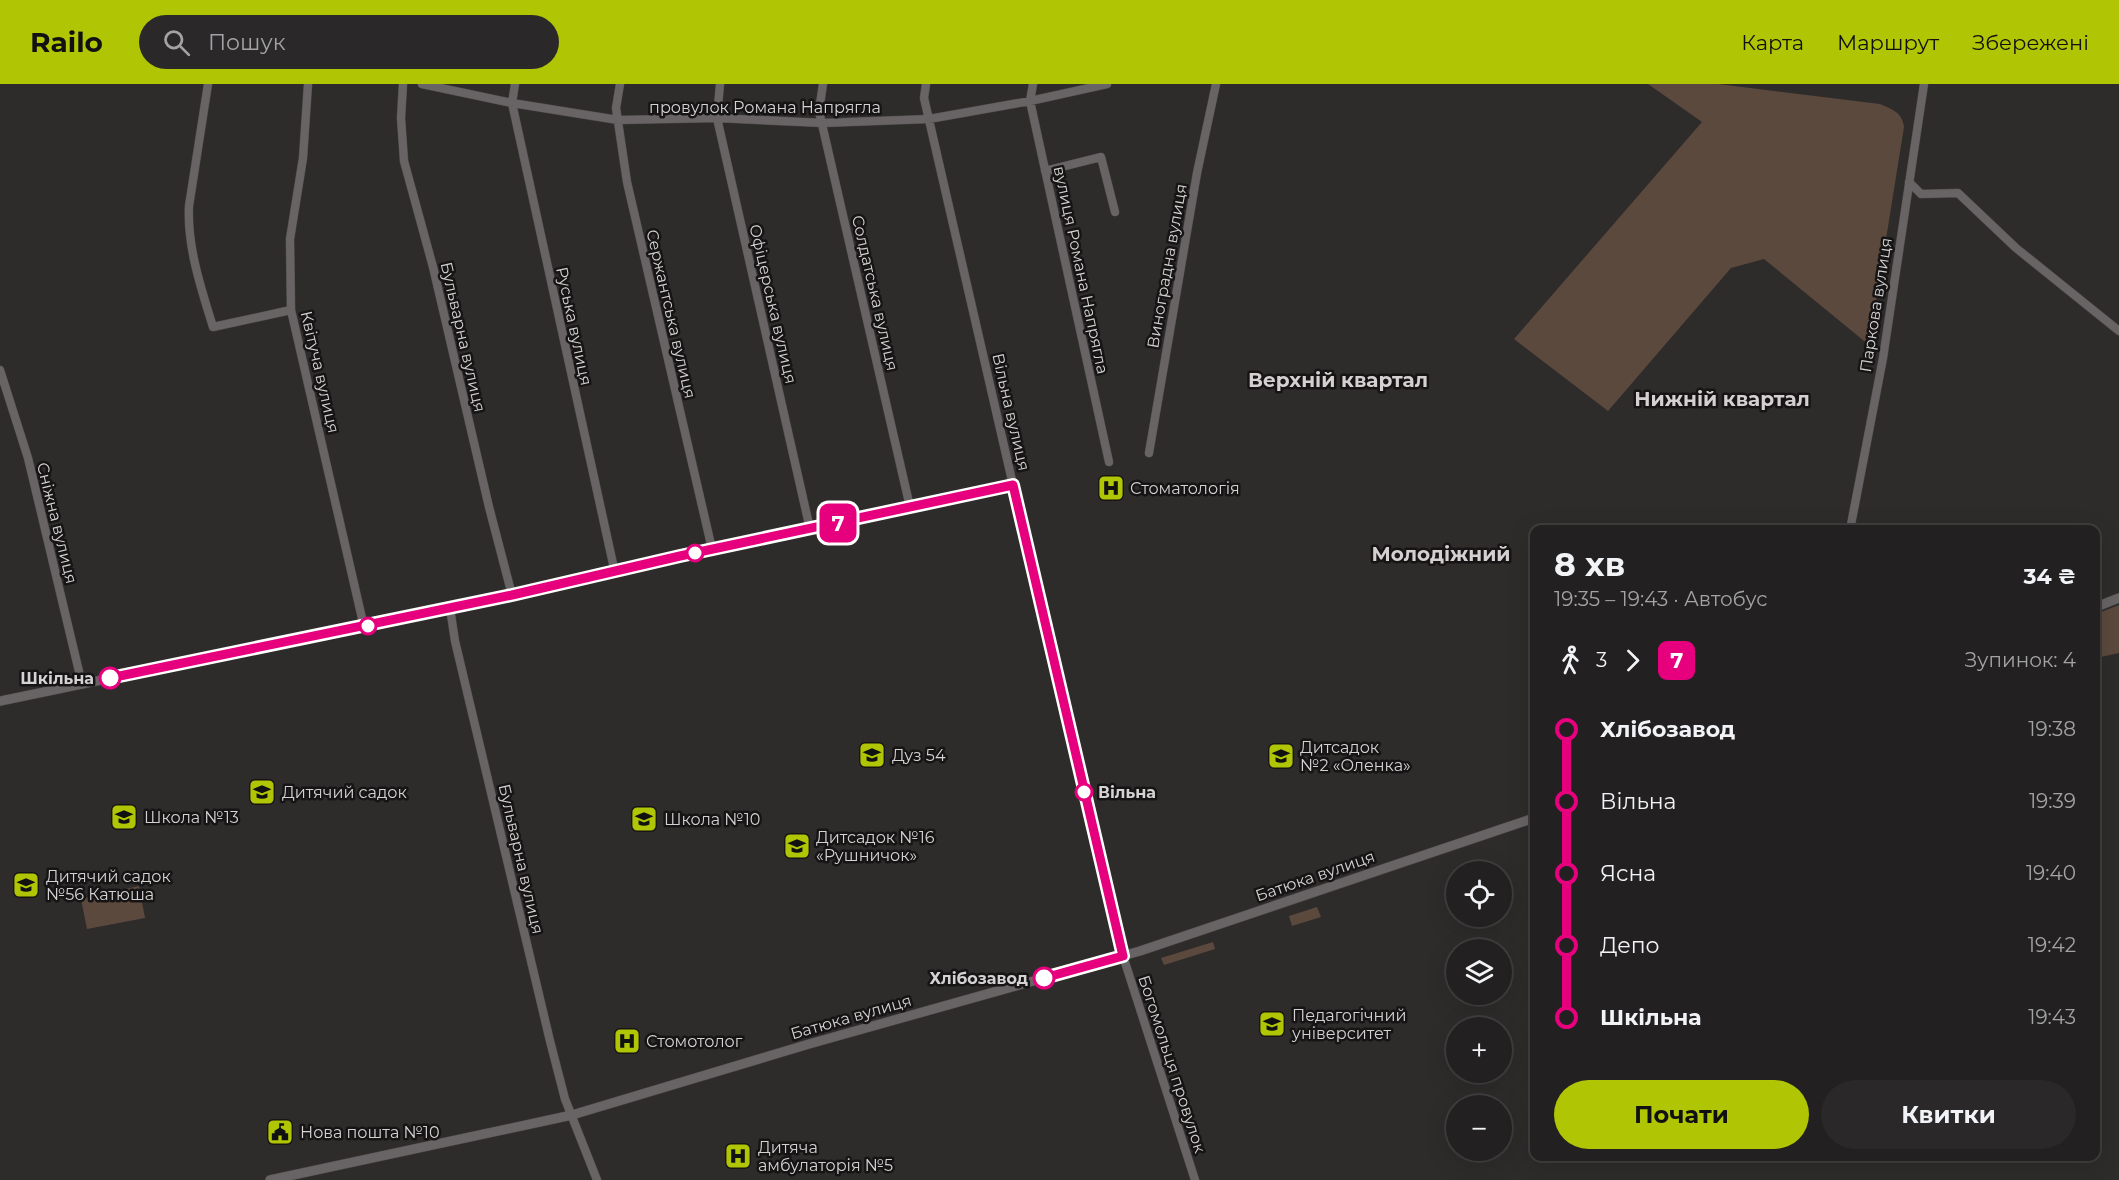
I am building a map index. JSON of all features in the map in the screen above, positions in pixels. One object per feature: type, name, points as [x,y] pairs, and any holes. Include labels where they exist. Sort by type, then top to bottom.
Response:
[{"type":"street","points":[[208,84],[188,226],[198,280],[213,327],[291,310]]},
{"type":"street","name":"Квітуча вулиця","points":[[308,84],[303,158],[290,239],[291,310],[364,627]]},
{"type":"street","name":"Бульварна вулиця","points":[[403,84],[401,118],[404,161],[435,278],[512,595]]},
{"type":"street","name":"провулок Романа Напрягла","points":[[422,84],[512,103],[618,120],[717,118],[823,123],[929,119],[1030,101],[1107,84]]},
{"type":"street","name":"Руська вулиця","points":[[515,84],[512,103],[615,573]]},
{"type":"street","name":"Сержантська вулиця","points":[[620,84],[616,108],[627,182],[712,549]]},
{"type":"street","name":"Офіцерська вулиця","points":[[720,84],[717,118],[810,529]]},
{"type":"street","name":"Солдатська вулиця","points":[[823,84],[819,111],[910,507]]},
{"type":"street","name":"Вільна вулиця","points":[[926,84],[924,98],[1123,956]]},
{"type":"street","name":"вулиця Романа Напрягла","points":[[1033,84],[1030,101],[1109,462]]},
{"type":"street","name":"Виноградна вулиця","points":[[1149,453],[1197,173],[1216,84]]},
{"type":"street","name":"Паркова вулиця","points":[[1851,525],[1883,358],[1924,84]]},
{"type":"street","points":[[1045,171],[1101,157],[1115,212]]},
{"type":"street","points":[[1909,182],[1921,194],[1958,193],[2016,248],[2119,332]]},
{"type":"street","name":"Сніжна вулиця","points":[[0,370],[28,458],[82,684]]},
{"type":"street","points":[[0,701],[364,627],[615,573],[712,549],[1013,485]]},
{"type":"street","points":[[2100,605],[2119,598]]},
{"type":"street","name":"Бульварна вулиця","points":[[450,608],[451,621],[565,1100],[597,1180]]},
{"type":"street","name":"Батюка вулиця","points":[[270,1180],[572,1115],[832,1038],[1123,956],[1530,819]]},
{"type":"street","name":"Богомольця провулок","points":[[1123,956],[1195,1180]]},
{"type":"shaded area","points":[[1648,84],[1718,84],[1880,104],[1899,115],[1904,127],[1869,345],[1764,259],[1731,268],[1608,411],[1514,339],[1702,122]]},
{"type":"shaded area","points":[[2119,605],[2119,653],[2100,657],[2100,612]]},
{"type":"shaded area","points":[[139,886],[145,918],[87,929],[81,899]]},
{"type":"shaded area","points":[[1317,907],[1321,917],[1292,926],[1289,916]]},
{"type":"shaded area","points":[[1213,942],[1215,949],[1164,965],[1161,958]]},
{"type":"bus line","name":"7","points":[[110,678],[615,573],[680,556],[1013,485],[1123,956],[1044,978]]},
{"type":"place","name":"Стоматологія","points":[[1111,488]]},
{"type":"place","name":"Шкільна","points":[[110,678]]},
{"type":"place","name":"Дуз 54","points":[[872,755]]},
{"type":"place","name":"Дитсадок №2 «Оленка»","points":[[1281,756]]},
{"type":"place","name":"Дитячий садок","points":[[262,792]]},
{"type":"place","name":"Вільна","points":[[1084,792]]},
{"type":"place","name":"Школа №13","points":[[124,817]]},
{"type":"place","name":"Школа №10","points":[[644,819]]},
{"type":"place","name":"Дитсадок №16 «Рушничок»","points":[[797,846]]},
{"type":"place","name":"Дитячий садок №56 Катюша","points":[[26,885]]},
{"type":"place","name":"Хлібозавод","points":[[1044,978]]},
{"type":"place","name":"Педагогічний університет","points":[[1272,1024]]},
{"type":"place","name":"Стомотолог","points":[[627,1041]]},
{"type":"place","name":"Нова пошта №10","points":[[280,1132]]},
{"type":"place","name":"Дитяча амбулаторія №5","points":[[738,1156]]},
{"type":"district","name":"Верхній квартал","points":[[1338,380]]},
{"type":"district","name":"Нижній квартал","points":[[1722,399]]},
{"type":"district","name":"Молодіжний","points":[[1441,554]]}]
